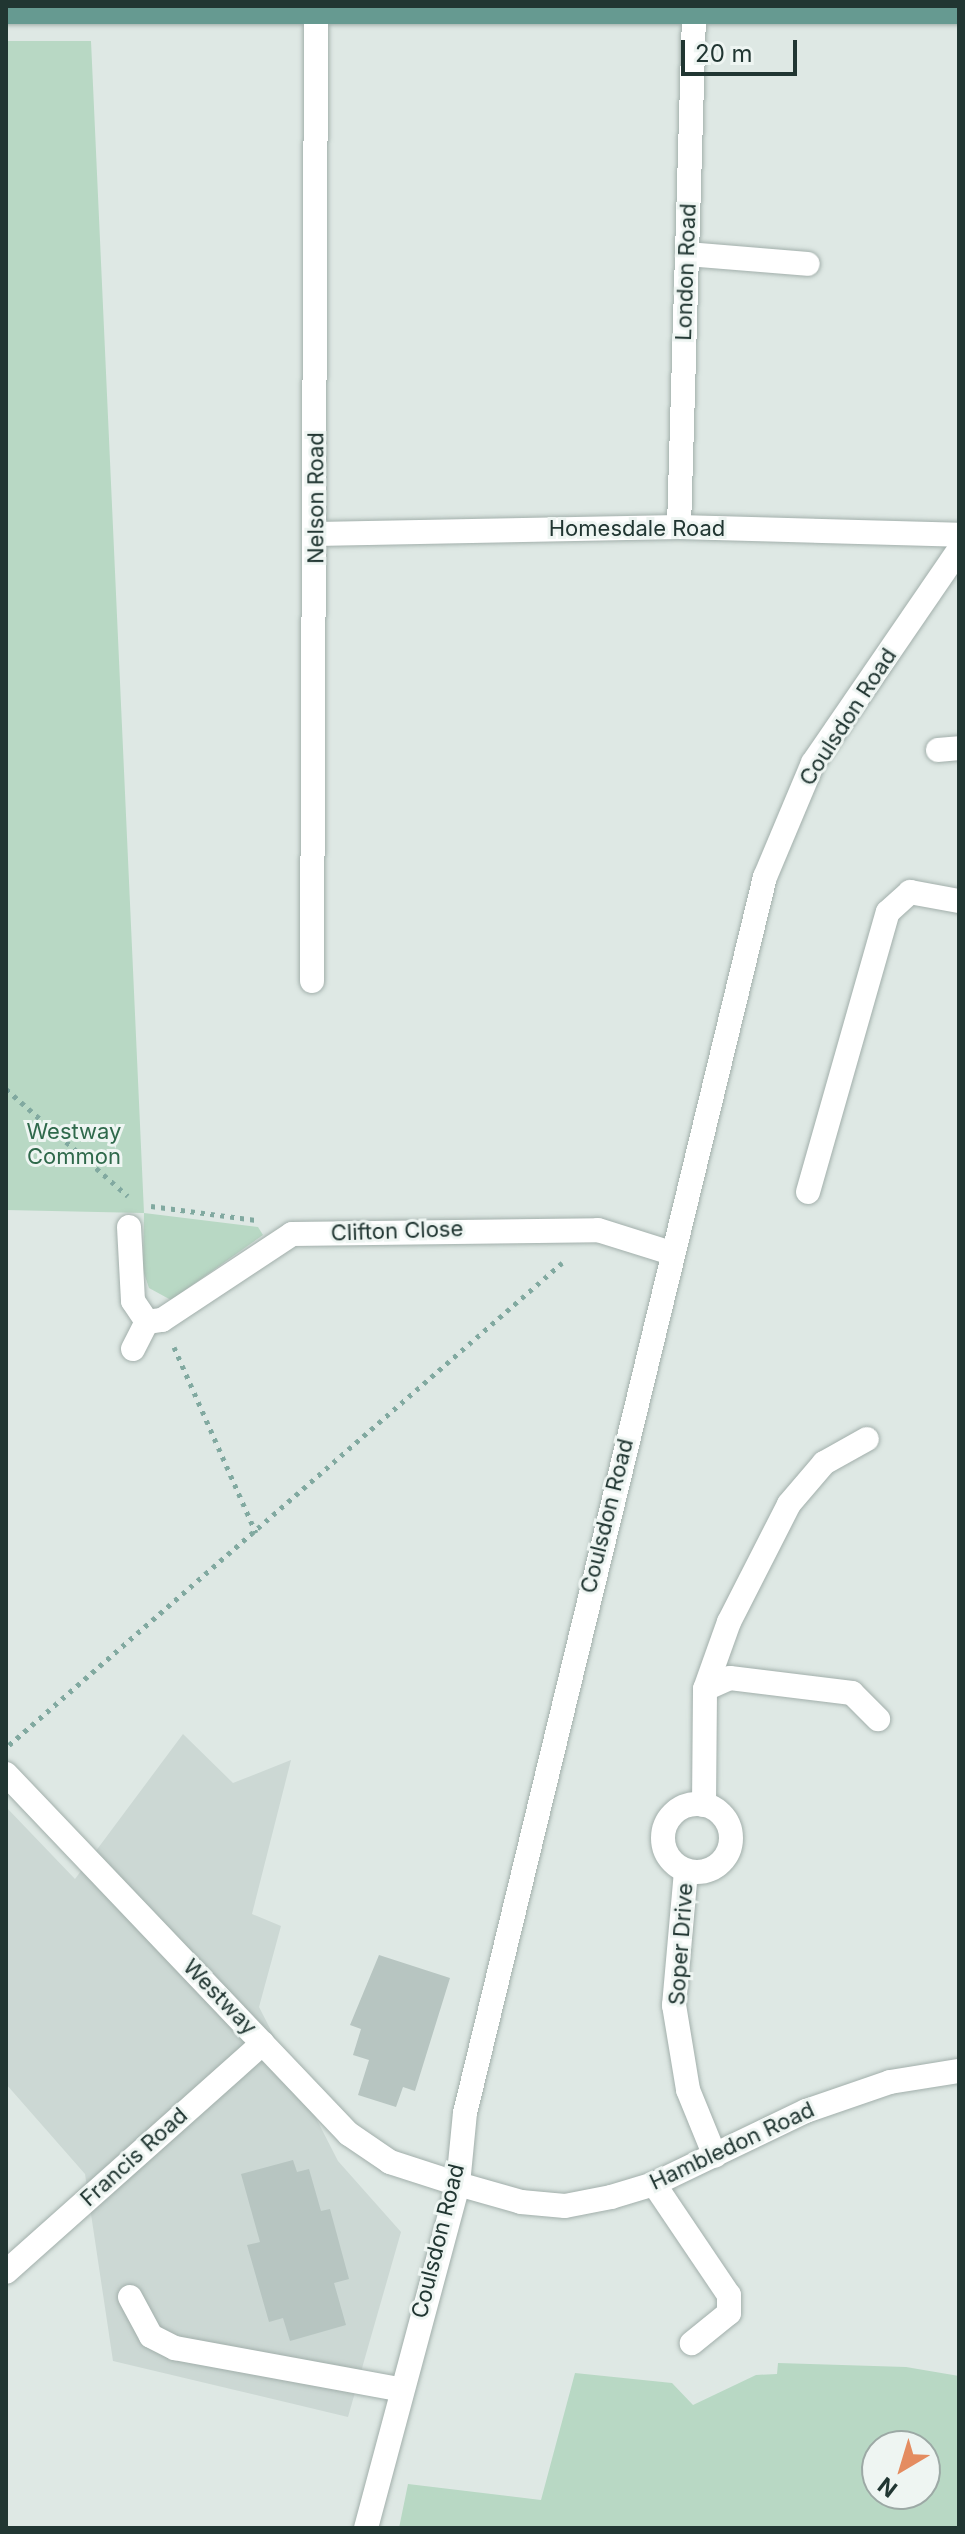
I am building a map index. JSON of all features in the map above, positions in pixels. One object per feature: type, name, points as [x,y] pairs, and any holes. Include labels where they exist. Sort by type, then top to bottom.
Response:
[{"type":"main road","points":[[6,12],[694,16],[959,12]]},
{"type":"street","name":"Nelson Road","points":[[312,981],[316,15]]},
{"type":"street","name":"London Road","points":[[679,527],[694,16]]},
{"type":"street","points":[[687,254],[808,264]]},
{"type":"street","name":"Homesdale Road","points":[[316,534],[679,527],[959,535]]},
{"type":"street","name":"Coulsdon Road","points":[[366,2528],[399,2389],[458,2184],[465,2113],[668,1252],[765,877],[788,815],[813,763],[959,550]]},
{"type":"street","points":[[808,1192],[888,912],[910,892],[959,901]]},
{"type":"street","points":[[129,1227],[133,1301],[155,1321]]},
{"type":"street","name":"Clifton Close","points":[[292,1234],[598,1230],[668,1252]]},
{"type":"street","points":[[133,1349],[155,1321],[292,1234]]},
{"type":"street","points":[[704,1805],[705,1689],[729,1622],[789,1504],[824,1463],[867,1439]]},
{"type":"street","points":[[705,1689],[730,1678],[852,1693],[878,1719]]},
{"type":"street","name":"Westway","points":[[6,1774],[349,2134],[390,2162],[458,2184]]},
{"type":"street","points":[[704,1805],[724,1817],[730,1843],[710,1870],[686,1871],[668,1856],[666,1824],[683,1807],[704,1805]]},
{"type":"street","name":"Soper Drive","points":[[686,1871],[674,2005],[688,2090],[715,2156]]},
{"type":"street","name":"Francis Road","points":[[6,2272],[263,2043]]},
{"type":"street","name":"Hambledon Road","points":[[458,2184],[565,2206],[654,2184],[806,2111],[890,2082],[959,2071]]},
{"type":"street","points":[[654,2184],[729,2295],[729,2313],[716,2330],[692,2343]]},
{"type":"street","points":[[130,2297],[151,2336],[175,2348],[399,2389]]},
{"type":"path","points":[[6,1089],[138,1204],[273,1223],[292,1234]]},
{"type":"path","points":[[6,1747],[256,1533],[598,1230]]},
{"type":"path","points":[[155,1321],[256,1533]]},
{"type":"path","points":[[642,2528],[705,2528]]},
{"type":"shaded area","points":[[183,1734],[233,1783],[291,1760],[252,1914],[281,1926],[259,2007],[338,2161],[401,2232],[348,2417],[113,2361],[85,2174],[6,2084],[6,1807],[75,1879]]},
{"type":"green space","name":"Westway Common","points":[[6,41],[91,41],[144,1213],[6,1210]]},
{"type":"green space","points":[[144,1213],[258,1227],[263,1235],[171,1300],[149,1288],[143,1270]]},
{"type":"green space","points":[[778,2363],[906,2367],[959,2376],[959,2528],[399,2528],[408,2484],[541,2500],[575,2373],[672,2383],[693,2405],[756,2375],[777,2374]]},
{"type":"building","points":[[379,1955],[450,1978],[415,2091],[403,2087],[396,2107],[358,2095],[369,2060],[353,2055],[361,2029],[350,2025]]},
{"type":"building","points":[[293,2160],[297,2172],[309,2169],[321,2211],[330,2209],[349,2279],[334,2283],[346,2325],[290,2341],[283,2318],[269,2322],[247,2245],[260,2242],[241,2174]]}]
